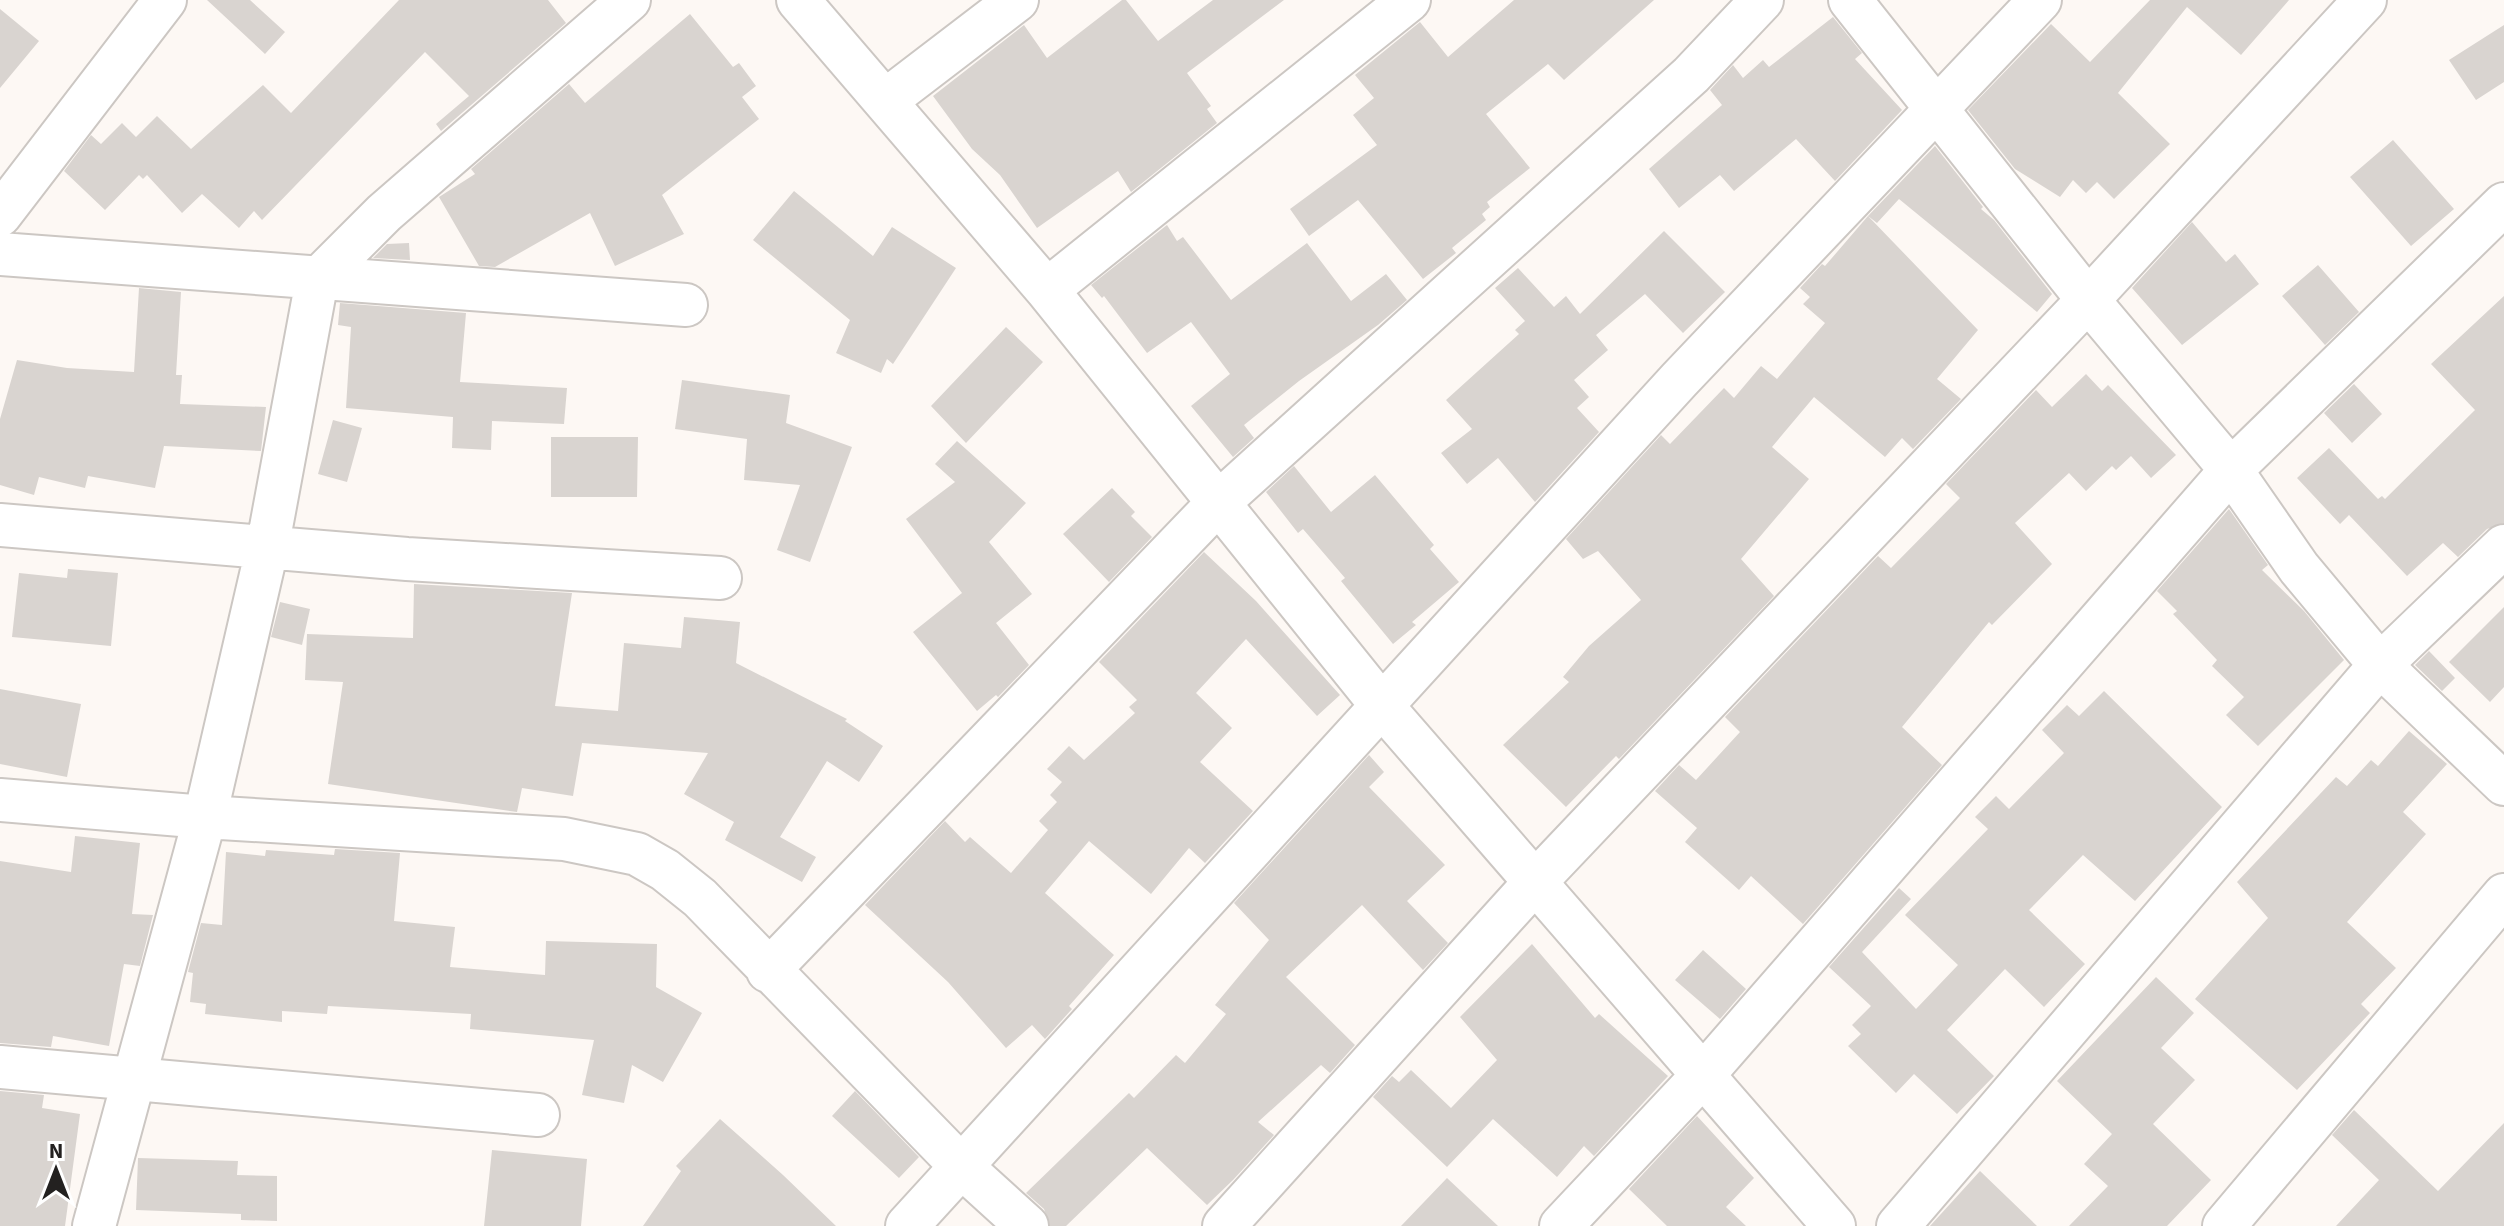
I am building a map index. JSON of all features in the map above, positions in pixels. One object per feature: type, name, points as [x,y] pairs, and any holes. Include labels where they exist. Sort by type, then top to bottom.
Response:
[{"type":"street","points":[[0,215],[165,0]]},
{"type":"street","points":[[94,1226],[205,817],[267,549],[317,280],[384,213],[629,0]]},
{"type":"street","points":[[798,0],[1047,290],[1383,707],[1834,1226]]},
{"type":"street","points":[[885,101],[1017,0]]},
{"type":"street","points":[[1047,290],[1409,0]]},
{"type":"street","points":[[768,971],[1218,503],[1629,132],[1762,0]]},
{"type":"street","points":[[1850,0],[2088,300],[2231,470],[2299,568],[2380,665],[2504,784]]},
{"type":"street","points":[[907,1226],[1679,380],[1934,107],[2040,0]]},
{"type":"street","points":[[1224,1226],[1536,881],[2088,300],[2365,0]]},
{"type":"street","points":[[1561,1226],[1704,1074],[2231,470],[2504,204]]},
{"type":"street","points":[[0,254],[317,280],[686,305]]},
{"type":"street","points":[[0,525],[267,549],[720,578]]},
{"type":"street","points":[[1898,1226],[2380,665],[2504,546]]},
{"type":"street","points":[[0,800],[205,817],[564,839],[637,854],[665,870],[700,898],[962,1167],[1027,1226]]},
{"type":"street","points":[[2224,1226],[2504,895]]},
{"type":"street","points":[[0,1067],[538,1115]]},
{"type":"building","points":[[207,0],[250,0],[285,32],[265,54]]},
{"type":"building","points":[[399,0],[548,0],[566,23],[441,131],[436,124],[469,96],[425,52],[262,220],[254,211],[239,228],[202,194],[182,213],[147,175],[143,179],[139,175],[105,210],[64,171],[91,135],[101,144],[122,123],[136,137],[157,116],[191,149],[263,85],[291,113]]},
{"type":"building","points":[[1126,0],[1158,41],[1213,0],[1284,0],[1187,73],[1211,106],[1207,109],[1217,123],[1131,192],[1118,171],[1037,228],[1000,175],[972,149],[933,96],[1024,25],[1047,58]]},
{"type":"building","points":[[1514,0],[1654,0],[1564,80],[1548,64],[1486,114],[1530,168],[1487,202],[1490,207],[1482,214],[1486,220],[1452,248],[1456,253],[1423,279],[1358,200],[1309,236],[1290,209],[1377,145],[1353,115],[1374,98],[1355,75],[1420,22],[1448,57]]},
{"type":"building","points":[[2150,0],[2289,0],[2241,55],[2187,7],[2118,93],[2170,144],[2114,199],[2097,182],[2086,193],[2073,180],[2060,197],[2015,169],[1968,110],[2051,24],[2090,62]]},
{"type":"building","points":[[0,9],[39,41],[0,88]]},
{"type":"building","points":[[690,14],[733,67],[739,63],[756,86],[742,97],[759,119],[662,195],[684,234],[615,266],[590,213],[495,267],[479,266],[439,197],[475,174],[471,169],[569,84],[585,103]]},
{"type":"building","points":[[1833,17],[1862,53],[1855,59],[1902,110],[1835,181],[1796,139],[1734,191],[1720,175],[1679,208],[1649,169],[1722,105],[1710,90],[1733,65],[1743,78],[1763,60],[1769,67]]},
{"type":"building","points":[[2504,25],[2504,82],[2476,100],[2449,60]]},
{"type":"building","points":[[2393,140],[2454,209],[2411,246],[2350,177]]},
{"type":"building","points":[[1935,146],[1983,207],[1981,209],[1994,220],[2052,294],[2037,312],[1899,199],[1877,223],[1868,216]]},
{"type":"building","points":[[794,191],[873,256],[892,227],[956,268],[893,364],[887,359],[881,373],[836,353],[850,320],[753,240]]},
{"type":"building","points":[[1868,216],[1978,330],[1937,379],[1961,399],[1913,449],[1902,438],[1885,457],[1814,397],[1772,447],[1809,479],[1741,559],[1774,596],[1619,759],[1616,756],[1566,807],[1503,745],[1569,682],[1563,677],[1589,646],[1641,600],[1598,551],[1583,559],[1566,539],[1661,435],[1670,444],[1724,388],[1734,398],[1761,366],[1777,379],[1825,323],[1803,304],[1810,297],[1800,288],[1822,264],[1825,266]]},
{"type":"building","points":[[2192,222],[2226,262],[2235,254],[2259,284],[2182,345],[2132,288]]},
{"type":"building","points":[[1167,225],[1177,241],[1183,237],[1231,300],[1307,243],[1351,301],[1386,274],[1407,300],[1244,425],[1254,438],[1233,457],[1191,406],[1230,374],[1191,322],[1147,353],[1104,296],[1102,298],[1091,285]]},
{"type":"building","points":[[1664,231],[1725,292],[1683,333],[1645,294],[1596,335],[1608,350],[1574,380],[1589,397],[1577,408],[1599,432],[1535,502],[1498,458],[1467,484],[1441,453],[1472,429],[1446,400],[1519,334],[1515,330],[1525,321],[1495,288],[1518,268],[1554,307],[1566,296],[1580,314]]},
{"type":"building","points":[[409,243],[410,260],[373,258],[387,244]]},
{"type":"building","points":[[2318,265],[2359,312],[2325,345],[2282,296]]},
{"type":"building","points":[[139,288],[181,292],[176,375],[182,375],[180,404],[266,407],[261,451],[164,446],[155,488],[88,476],[85,488],[39,477],[34,495],[0,485],[0,419],[17,360],[67,368],[134,372]]},
{"type":"building","points":[[2504,296],[2504,523],[2487,529],[2458,557],[2443,543],[2407,576],[2349,515],[2340,524],[2297,478],[2329,448],[2378,499],[2382,496],[2385,499],[2475,410],[2431,364]]},
{"type":"building","points":[[340,303],[466,313],[460,382],[567,388],[564,424],[492,421],[491,450],[452,448],[453,417],[346,408],[351,327],[338,325]]},
{"type":"building","points":[[1006,327],[1043,362],[966,443],[931,406]]},
{"type":"building","points":[[2086,374],[2102,391],[2108,385],[2176,455],[2151,478],[2131,456],[2116,470],[2112,466],[2086,491],[2069,473],[2015,523],[2052,564],[1992,625],[1989,622],[1902,727],[1942,765],[1803,924],[1751,876],[1739,890],[1685,842],[1697,828],[1655,791],[1679,765],[1696,780],[1740,732],[1725,717],[1878,556],[1891,568],[1960,498],[1946,484],[2036,390],[2052,407]]},
{"type":"building","points":[[682,380],[790,395],[786,423],[852,447],[810,562],[777,550],[800,485],[744,480],[747,439],[675,429]]},
{"type":"building","points":[[2354,384],[2382,414],[2352,443],[2324,413]]},
{"type":"building","points":[[333,420],[362,428],[347,482],[318,474]]},
{"type":"building","points":[[551,437],[638,437],[637,497],[551,497]]},
{"type":"building","points":[[957,441],[1026,503],[989,542],[1032,594],[996,623],[1029,665],[998,697],[996,695],[977,711],[913,632],[962,593],[906,519],[955,482],[935,464]]},
{"type":"building","points":[[1294,466],[1331,512],[1375,475],[1434,545],[1430,549],[1459,582],[1412,622],[1416,625],[1393,644],[1341,581],[1345,578],[1303,529],[1298,533],[1266,492]]},
{"type":"building","points":[[1112,488],[1135,512],[1131,516],[1152,537],[1109,582],[1063,534]]},
{"type":"building","points":[[2229,509],[2268,565],[2262,570],[2304,611],[2344,660],[2258,746],[2226,715],[2244,697],[2212,666],[2217,660],[2173,614],[2177,611],[2157,591]]},
{"type":"building","points":[[1204,552],[1256,601],[1340,695],[1317,716],[1246,639],[1196,693],[1232,728],[1200,762],[1253,811],[1205,863],[1189,848],[1151,894],[1089,841],[1045,893],[1114,955],[1069,1006],[1072,1009],[1045,1039],[1032,1025],[1006,1048],[948,982],[865,905],[945,821],[965,842],[970,837],[1011,873],[1048,830],[1039,821],[1057,802],[1050,795],[1062,782],[1047,769],[1069,746],[1084,760],[1135,713],[1129,707],[1137,700],[1099,662]]},
{"type":"building","points":[[68,569],[118,573],[111,646],[12,637],[19,573],[67,578]]},
{"type":"building","points":[[414,584],[572,593],[555,706],[618,711],[624,643],[681,648],[684,617],[740,622],[736,663],[847,719],[845,721],[883,746],[859,782],[827,761],[780,837],[816,857],[802,882],[725,840],[734,822],[684,794],[708,753],[582,743],[573,796],[522,788],[517,812],[328,784],[343,682],[305,680],[307,634],[413,638]]},
{"type":"building","points":[[280,602],[310,609],[302,645],[271,637]]},
{"type":"building","points":[[2504,607],[2504,687],[2490,702],[2449,662]]},
{"type":"building","points":[[2429,651],[2455,678],[2442,691],[2415,665]]},
{"type":"building","points":[[0,689],[81,704],[67,777],[0,764]]},
{"type":"building","points":[[2104,691],[2222,807],[2135,901],[2083,855],[2029,910],[2085,964],[2044,1007],[2005,969],[1947,1030],[1994,1076],[1957,1114],[1914,1074],[1896,1093],[1848,1046],[1861,1034],[1852,1025],[1871,1006],[1829,967],[1899,888],[1911,899],[1862,952],[1916,1009],[1958,965],[1905,915],[1988,829],[1975,817],[1996,796],[2009,809],[2064,753],[2042,730],[2067,705],[2079,716]]},
{"type":"building","points":[[2409,731],[2447,764],[2403,812],[2426,834],[2347,922],[2396,968],[2361,1004],[2370,1013],[2297,1090],[2195,999],[2268,918],[2237,882],[2336,777],[2347,786],[2371,760],[2378,766]]},
{"type":"building","points":[[1369,755],[1384,772],[1369,787],[1445,865],[1407,901],[1448,943],[1423,970],[1362,905],[1286,977],[1355,1045],[1330,1073],[1321,1065],[1258,1122],[1274,1135],[1233,1180],[1207,1205],[1147,1148],[1066,1226],[1050,1226],[1044,1209],[1026,1193],[1129,1093],[1134,1098],[1176,1055],[1185,1063],[1226,1014],[1215,1005],[1269,940],[1234,903]]},
{"type":"building","points":[[75,836],[140,843],[132,914],[153,915],[140,966],[124,964],[109,1046],[53,1036],[51,1047],[0,1043],[0,861],[71,872]]},
{"type":"building","points":[[335,849],[400,853],[394,921],[455,927],[450,967],[545,975],[546,941],[657,944],[656,987],[702,1013],[663,1082],[632,1065],[624,1103],[582,1095],[594,1040],[470,1029],[471,1014],[328,1006],[327,1014],[282,1011],[282,1022],[205,1014],[206,1004],[190,1002],[193,973],[188,972],[201,923],[222,925],[226,852],[265,856],[266,850],[334,855]]},
{"type":"building","points":[[1532,944],[1595,1018],[1599,1014],[1668,1076],[1594,1156],[1584,1146],[1557,1177],[1493,1119],[1447,1167],[1373,1097],[1392,1076],[1399,1082],[1411,1070],[1451,1108],[1497,1060],[1460,1017]]},
{"type":"building","points":[[1703,950],[1746,989],[1720,1019],[1675,980]]},
{"type":"building","points":[[2156,977],[2194,1013],[2161,1048],[2195,1080],[2153,1124],[2211,1180],[2167,1226],[2069,1226],[2108,1186],[2084,1164],[2112,1134],[2057,1081]]},
{"type":"building","points":[[0,1091],[44,1095],[42,1108],[80,1114],[65,1226],[0,1226]]},
{"type":"building","points":[[855,1091],[919,1157],[899,1178],[832,1116]]},
{"type":"building","points":[[2354,1110],[2438,1191],[2504,1123],[2504,1226],[2336,1226],[2379,1180],[2332,1135]]},
{"type":"building","points":[[1697,1116],[1754,1178],[1726,1207],[1746,1226],[1667,1226],[1629,1189]]},
{"type":"building","points":[[720,1119],[836,1226],[643,1226],[681,1171],[676,1166]]},
{"type":"building","points":[[492,1150],[587,1159],[581,1226],[484,1226]]},
{"type":"building","points":[[138,1158],[238,1161],[237,1175],[277,1176],[277,1221],[241,1220],[241,1214],[136,1210]]},
{"type":"building","points":[[1980,1171],[2037,1226],[1930,1226]]},
{"type":"building","points":[[1447,1178],[1498,1226],[1401,1226]]}]
